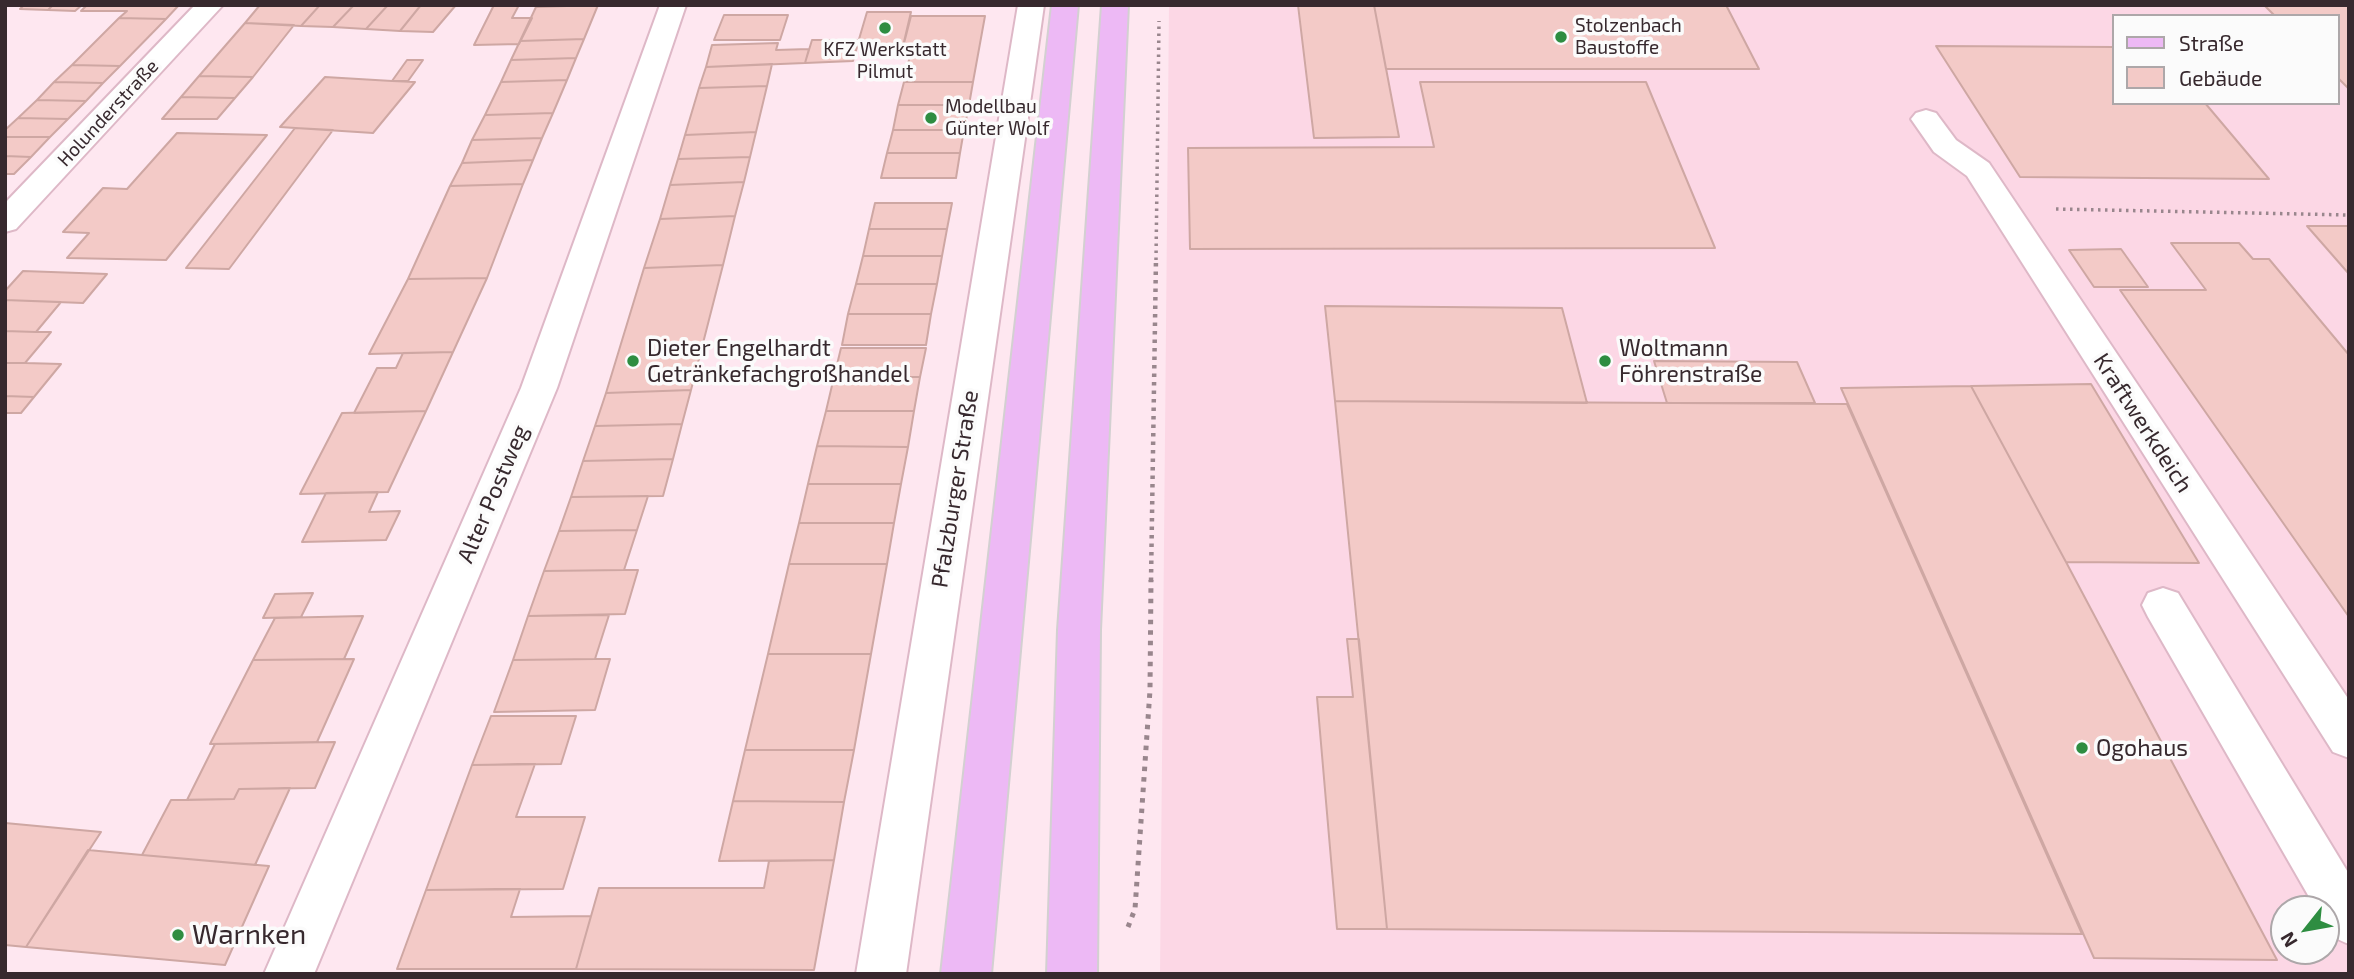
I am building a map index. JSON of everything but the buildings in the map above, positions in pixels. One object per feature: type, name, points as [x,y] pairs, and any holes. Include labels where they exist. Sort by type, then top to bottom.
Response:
[{"type":"main road","points":[[966,974],[1065,5]]},
{"type":"main road","points":[[1072,974],[1079,630],[1115,5]]},
{"type":"street","name":"Holunderstraße","points":[[5,222],[210,5]]},
{"type":"street","name":"Alter Postweg","points":[[289,974],[539,388],[673,5]]},
{"type":"street","name":"Pfalzburger Straße","points":[[881,974],[1031,5]]},
{"type":"street","name":"Kraftwerkdeich","points":[[1926,119],[1945,146],[1978,170],[2349,738]]},
{"type":"street","points":[[2163,605],[2349,920]]},
{"type":"path","points":[[1125,935],[1135,909],[1150,690],[1159,18]]},
{"type":"path","points":[[2002,208],[2349,215]]},
{"type":"shaded area","points":[[1169,5],[2349,5],[2349,974],[1160,974]]},
{"type":"place","name":"KFZ Werkstatt Pilmut","points":[[885,28]]},
{"type":"place","name":"Stolzenbach Baustoffe","points":[[1561,37]]},
{"type":"place","name":"Modellbau Günter Wolf","points":[[931,118]]},
{"type":"place","name":"Dieter Engelhardt Getränkefachgroßhandel","points":[[633,361]]},
{"type":"place","name":"Woltmann Föhrenstraße","points":[[1605,361]]},
{"type":"place","name":"Ogohaus","points":[[2082,748]]},
{"type":"place","name":"Warnken","points":[[178,935]]}]
